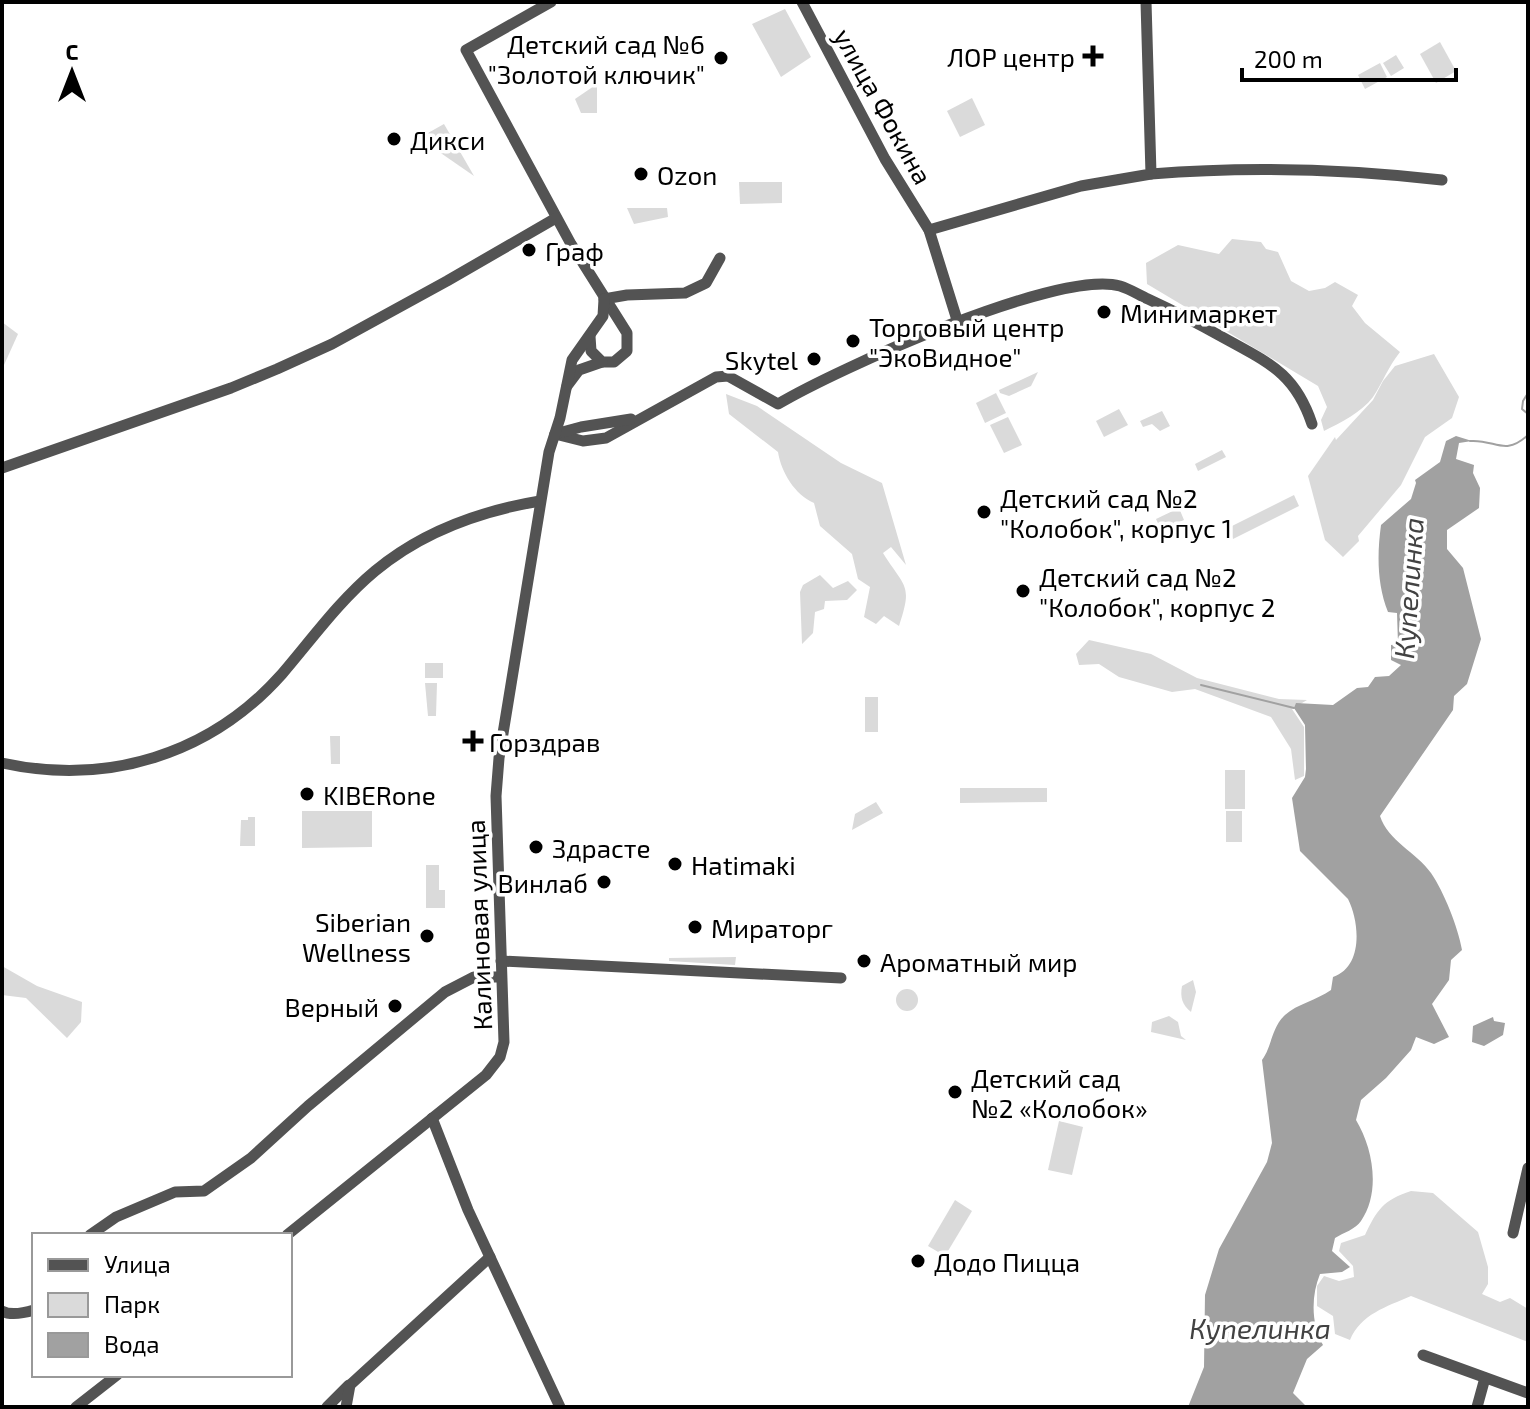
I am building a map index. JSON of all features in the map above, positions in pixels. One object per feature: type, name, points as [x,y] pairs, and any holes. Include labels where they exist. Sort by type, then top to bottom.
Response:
[{"type":"street","points":[[551,2],[466,50],[556,218],[623,329],[629,345],[624,356],[614,362],[602,362],[579,370],[565,390]]},
{"type":"street","name":"улица Фокина","points":[[802,2],[879,148],[929,230],[958,323]]},
{"type":"street","points":[[1146,2],[1151,174]]},
{"type":"street","points":[[929,230],[1081,186],[1151,174],[1193,170],[1334,170],[1442,180]]},
{"type":"street","points":[[2,468],[277,369],[332,344],[556,218]]},
{"type":"street","points":[[604,299],[685,293],[706,283],[720,258]]},
{"type":"street","points":[[555,434],[583,441],[606,438],[716,377],[728,376],[778,404],[856,363],[981,312],[1085,284],[1119,286],[1218,335],[1288,377],[1299,393],[1312,424]]},
{"type":"street","name":"Калиновая улица","points":[[289,1233],[486,1075],[500,1057],[504,1042],[498,767],[540,501],[555,434],[572,360],[603,316],[604,299]]},
{"type":"street","points":[[602,362],[591,351],[592,333],[605,323],[623,329]]},
{"type":"street","points":[[562,404],[568,416],[581,427]]},
{"type":"street","points":[[555,434],[639,417]]},
{"type":"street","points":[[2,763],[32,769],[103,769],[153,759],[193,744],[219,729],[265,691],[340,604],[399,553],[453,524],[482,513],[540,501]]},
{"type":"street","points":[[501,961],[841,978]]},
{"type":"street","points":[[93,1233],[116,1217],[175,1192],[204,1191],[251,1158],[308,1106],[445,992],[474,977],[501,977]]},
{"type":"street","points":[[432,1118],[490,1257],[560,1407]]},
{"type":"street","points":[[1513,1233],[1528,1168]]},
{"type":"street","points":[[327,1407],[490,1257]]},
{"type":"street","points":[[2,1311],[32,1310]]},
{"type":"street","points":[[1423,1355],[1528,1393]]},
{"type":"street","points":[[76,1407],[114,1377]]},
{"type":"street","points":[[1477,1407],[1485,1378]]},
{"type":"street","points":[[346,1407],[350,1385]]},
{"type":"green space","points":[[785,9],[811,57],[781,77],[752,24]]},
{"type":"green space","points":[[1440,42],[1456,71],[1436,83],[1420,54]]},
{"type":"green space","points":[[1396,55],[1404,68],[1391,76],[1383,63]]},
{"type":"green space","points":[[1380,63],[1387,77],[1365,89],[1358,75]]},
{"type":"green space","points":[[597,84],[597,113],[581,113],[575,99]]},
{"type":"green space","points":[[972,98],[985,125],[960,137],[947,111]]},
{"type":"green space","points":[[444,124],[474,176],[419,138]]},
{"type":"green space","points":[[739,182],[782,182],[782,203],[740,204]]},
{"type":"green space","points":[[627,208],[667,208],[668,217],[634,224]]},
{"type":"green space","points":[[1232,239],[1261,242],[1266,249],[1278,252],[1291,281],[1309,291],[1335,282],[1358,295],[1352,306],[1365,323],[1400,352],[1373,397],[1344,421],[1324,431],[1321,420],[1327,407],[1318,386],[1147,284],[1146,263],[1178,245],[1219,254]]},
{"type":"green space","points":[[2,322],[18,334],[4,365],[2,365]]},
{"type":"green space","points":[[1434,354],[1459,397],[1452,418],[1425,437],[1401,485],[1358,536],[1359,541],[1343,557],[1325,540],[1308,476],[1335,437],[1336,440],[1373,400],[1395,366]]},
{"type":"green space","points":[[1038,372],[1031,386],[1009,396],[1000,393],[999,390]]},
{"type":"green space","points":[[996,393],[1006,413],[985,423],[976,403]]},
{"type":"green space","points":[[726,394],[757,406],[841,463],[882,483],[906,565],[891,547],[883,553],[901,580],[906,594],[899,626],[884,616],[876,624],[864,617],[870,587],[858,579],[852,554],[820,526],[814,503],[790,482],[778,452],[729,414]]},
{"type":"green space","points":[[1119,409],[1128,425],[1104,437],[1096,421]]},
{"type":"green space","points":[[1162,411],[1170,426],[1160,431],[1152,424],[1143,427],[1140,421]]},
{"type":"green space","points":[[1008,417],[1022,445],[1004,453],[990,425]]},
{"type":"green space","points":[[1222,450],[1226,457],[1198,471],[1195,464]]},
{"type":"green space","points":[[1294,495],[1299,506],[1233,539],[1228,528]]},
{"type":"green space","points":[[1179,508],[1184,520],[1161,530],[1156,519]]},
{"type":"green space","points":[[820,575],[833,588],[848,581],[857,590],[847,600],[825,601],[824,609],[815,612],[813,633],[802,644],[800,592],[803,585]]},
{"type":"green space","points":[[1089,640],[1151,654],[1197,678],[1279,699],[1307,700],[1292,709],[1304,727],[1304,776],[1295,780],[1291,749],[1271,717],[1195,689],[1172,692],[1119,677],[1099,664],[1079,665],[1076,654]]},
{"type":"green space","points":[[425,663],[443,663],[443,678],[425,678]]},
{"type":"green space","points":[[425,683],[437,683],[436,716],[428,716]]},
{"type":"green space","points":[[865,697],[878,697],[878,732],[865,732]]},
{"type":"green space","points":[[330,736],[340,736],[340,764],[331,764]]},
{"type":"green space","points":[[1225,770],[1245,770],[1245,809],[1225,809]]},
{"type":"green space","points":[[960,788],[1047,788],[1047,802],[960,803]]},
{"type":"green space","points":[[876,802],[883,813],[852,830],[855,814]]},
{"type":"green space","points":[[302,811],[372,811],[372,847],[302,848]]},
{"type":"green space","points":[[1226,811],[1242,811],[1242,842],[1226,842]]},
{"type":"green space","points":[[248,817],[255,817],[255,846],[240,846],[241,820],[248,820]]},
{"type":"green space","points":[[426,865],[439,865],[439,890],[445,890],[445,908],[426,908]]},
{"type":"green space","points":[[736,957],[735,965],[669,961],[669,958]]},
{"type":"green space","points":[[2,966],[37,986],[82,1002],[81,1022],[67,1038],[26,998],[2,995]]},
{"type":"green space","points":[[1193,980],[1196,992],[1191,1012],[1184,1004],[1181,990],[1182,986]]},
{"type":"green space","points":[[903,989],[911,989],[918,1000],[911,1011],[903,1011],[896,1004],[896,996]]},
{"type":"green space","points":[[1169,1016],[1178,1022],[1181,1036],[1186,1040],[1151,1032],[1152,1022]]},
{"type":"green space","points":[[1059,1121],[1083,1127],[1072,1175],[1048,1170]]},
{"type":"green space","points":[[1411,1191],[1433,1193],[1478,1232],[1488,1267],[1488,1284],[1482,1294],[1500,1302],[1510,1298],[1528,1309],[1528,1342],[1411,1296],[1368,1318],[1350,1340],[1335,1334],[1333,1316],[1317,1306],[1317,1286],[1324,1276],[1339,1281],[1354,1277],[1353,1266],[1339,1251],[1341,1243],[1365,1235],[1382,1207]]},
{"type":"green space","points":[[955,1200],[972,1211],[945,1256],[928,1246]]},
{"type":"water","name":"Купелинка","points":[[1456,436],[1472,441],[1459,443],[1456,459],[1474,465],[1473,473],[1480,488],[1479,508],[1447,530],[1447,549],[1463,568],[1481,639],[1467,684],[1454,696],[1453,710],[1380,816],[1389,832],[1431,873],[1457,931],[1462,950],[1451,960],[1449,980],[1432,1004],[1449,1037],[1434,1044],[1416,1037],[1411,1050],[1361,1100],[1356,1120],[1370,1157],[1371,1197],[1359,1224],[1335,1238],[1332,1251],[1350,1267],[1342,1272],[1320,1274],[1317,1283],[1314,1319],[1323,1345],[1307,1359],[1293,1393],[1307,1407],[1188,1407],[1204,1367],[1205,1295],[1219,1249],[1267,1162],[1272,1143],[1262,1060],[1280,1020],[1295,1008],[1331,990],[1333,977],[1350,964],[1356,943],[1355,920],[1348,899],[1300,851],[1292,798],[1305,777],[1305,725],[1294,708],[1296,703],[1333,705],[1357,688],[1368,687],[1375,677],[1389,676],[1401,665],[1391,660],[1391,645],[1398,644],[1397,613],[1388,612],[1380,580],[1381,525],[1411,499],[1415,480],[1440,462],[1446,441]]},
{"type":"water","points":[[1493,1017],[1494,1021],[1505,1023],[1503,1035],[1484,1046],[1472,1042],[1473,1026]]},
{"type":"waterway","name":"Купелинка","points":[[1528,393],[1522,409],[1528,414]]},
{"type":"waterway","name":"Купелинка","points":[[1470,441],[1506,446],[1528,435]]},
{"type":"waterway","points":[[1201,685],[1294,708]]},
{"type":"place","name":"ЛОР центр","points":[[1093,56]]},
{"type":"place","name":"Детский сад №6 \"Золотой ключик\"","points":[[721,58]]},
{"type":"place","name":"Дикси","points":[[394,139]]},
{"type":"place","name":"Ozon","points":[[641,174]]},
{"type":"place","name":"Граф","points":[[529,250]]},
{"type":"place","name":"Минимаркет","points":[[1104,312]]},
{"type":"place","name":"Торговый центр \"ЭкоВидное\"","points":[[853,341]]},
{"type":"place","name":"Skytel","points":[[814,359]]},
{"type":"place","name":"Детский сад №2 \"Колобок\", корпус 1","points":[[984,512]]},
{"type":"place","name":"Детский сад №2 \"Колобок\", корпус 2","points":[[1023,591]]},
{"type":"place","name":"Горздрав","points":[[473,741]]},
{"type":"place","name":"KIBERone","points":[[307,794]]},
{"type":"place","name":"Здрасте","points":[[536,847]]},
{"type":"place","name":"Hatimaki","points":[[675,864]]},
{"type":"place","name":"Винлаб","points":[[604,882]]},
{"type":"place","name":"Мираторг","points":[[695,927]]},
{"type":"place","name":"Siberian Wellness","points":[[427,936]]},
{"type":"place","name":"Ароматный мир","points":[[864,961]]},
{"type":"place","name":"Верный","points":[[395,1006]]},
{"type":"place","name":"Детский сад №2 «Колобок»","points":[[955,1092]]},
{"type":"place","name":"Додо Пицца","points":[[918,1261]]}]
